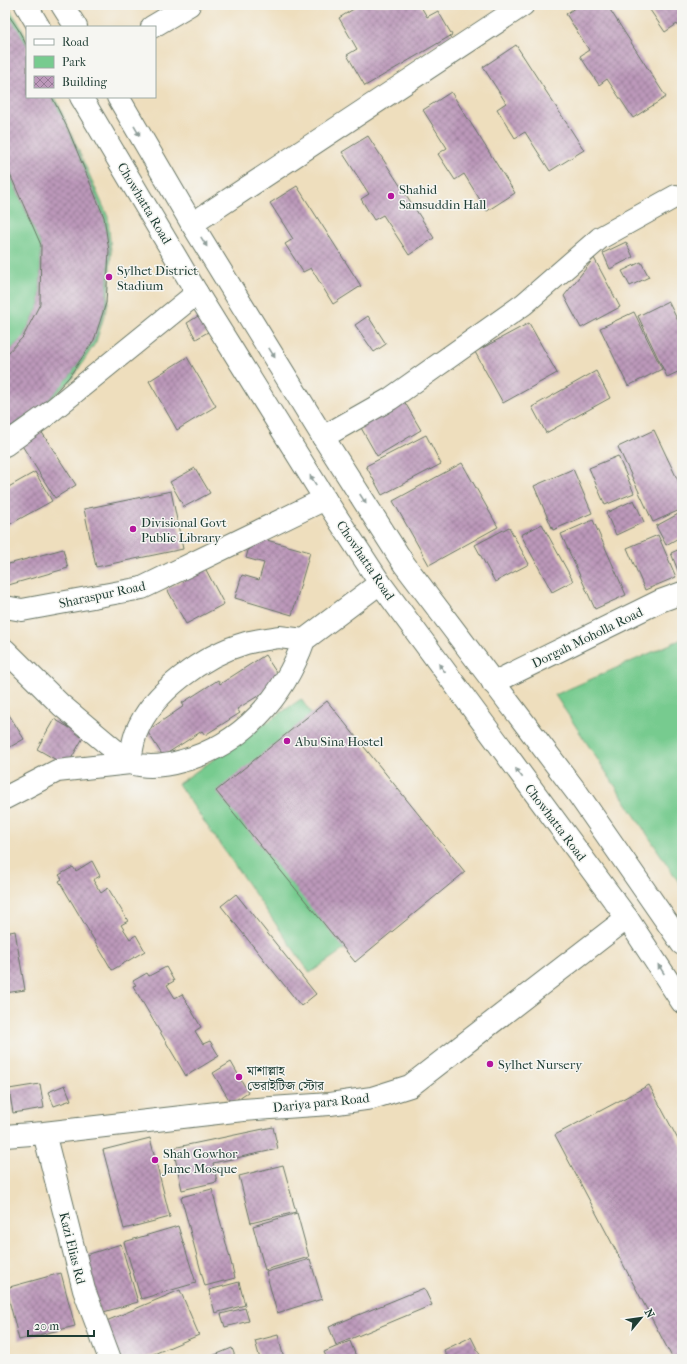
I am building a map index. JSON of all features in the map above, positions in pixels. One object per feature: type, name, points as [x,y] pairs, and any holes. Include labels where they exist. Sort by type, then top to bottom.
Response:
[{"type":"street","points":[[26,5],[38,26]]},
{"type":"street","points":[[62,5],[75,26]]},
{"type":"street","points":[[154,26],[189,5]]},
{"type":"street","points":[[192,224],[522,5]]},
{"type":"street","name":"Chowhatta Road","points":[[82,98],[197,293],[325,499],[380,583],[627,918],[682,1002]]},
{"type":"street","points":[[119,98],[192,224],[323,437],[404,564],[578,794],[654,901],[682,944]]},
{"type":"street","points":[[323,437],[390,399],[524,304],[600,238],[680,200]]},
{"type":"street","points":[[5,445],[44,417],[197,293]]},
{"type":"street","name":"Sharaspur Road","points":[[5,607],[22,610],[142,588],[325,499]]},
{"type":"street","points":[[5,798],[57,772],[130,763],[149,766],[182,761],[212,751],[237,736],[255,720],[284,684],[296,663],[304,640],[380,583]]},
{"type":"street","name":"Dorgah Moholla Road","points":[[493,683],[660,601],[682,593]]},
{"type":"street","points":[[130,763],[136,733],[148,711],[161,695],[190,671],[213,656],[246,643],[279,638],[304,640]]},
{"type":"street","points":[[5,650],[61,705],[130,763]]},
{"type":"street","name":"Dariya para Road","points":[[5,1136],[44,1134],[243,1110],[330,1104],[372,1098],[410,1086],[627,918],[654,901]]},
{"type":"street","name":"Kazi Elias Rd","points":[[44,1134],[84,1290],[110,1359]]},
{"type":"green space","points":[[5,5],[7,5],[23,30],[26,44],[11,19]]},
{"type":"green space","name":"Sylhet District Stadium","points":[[52,98],[55,98],[108,217],[111,252],[108,303],[96,342],[71,380],[41,409],[5,432],[5,430],[42,407],[69,377],[94,340],[106,303],[109,251],[104,217],[68,129]]},
{"type":"green space","points":[[5,163],[41,245],[40,304],[23,337],[5,356]]},
{"type":"green space","points":[[682,639],[682,887],[555,695]]},
{"type":"green space","points":[[301,699],[432,888],[310,973],[178,784]]},
{"type":"building","points":[[360,5],[420,5],[427,17],[438,11],[452,35],[365,86],[347,55],[357,49],[339,18]]},
{"type":"building","points":[[579,5],[607,5],[666,97],[633,118],[607,79],[599,85],[580,56],[589,50],[566,14]]},
{"type":"building","points":[[658,5],[682,5],[682,32],[677,24],[665,32],[650,10]]},
{"type":"building","points":[[5,10],[26,44],[26,98],[52,98],[68,129],[104,217],[109,251],[106,303],[94,340],[69,377],[42,407],[5,430],[5,356],[23,337],[40,304],[41,245],[5,163]]},
{"type":"building","points":[[516,45],[584,150],[550,171],[525,132],[515,138],[497,109],[506,103],[483,67]]},
{"type":"building","points":[[451,92],[515,193],[487,211],[464,174],[455,180],[438,154],[447,148],[423,110]]},
{"type":"building","points":[[368,136],[434,238],[409,255],[383,215],[374,220],[361,199],[369,194],[342,152]]},
{"type":"building","points":[[297,186],[361,286],[333,304],[311,268],[303,272],[285,244],[293,239],[270,203]]},
{"type":"building","points":[[626,242],[633,257],[610,269],[603,253]]},
{"type":"building","points":[[594,258],[620,307],[581,328],[564,296]]},
{"type":"building","points":[[641,262],[649,277],[630,286],[622,271]]},
{"type":"building","points":[[668,301],[682,329],[682,370],[667,377],[638,316]]},
{"type":"building","points":[[634,312],[662,369],[628,386],[600,328]]},
{"type":"building","points":[[203,313],[213,329],[196,339],[187,323]]},
{"type":"building","points":[[368,316],[386,344],[374,352],[355,325]]},
{"type":"building","points":[[529,323],[557,373],[503,403],[475,352]]},
{"type":"building","points":[[187,357],[216,406],[177,430],[149,381]]},
{"type":"building","points":[[596,371],[610,398],[546,433],[532,407]]},
{"type":"building","points":[[404,401],[421,430],[377,456],[360,426]]},
{"type":"building","points":[[654,430],[682,489],[682,509],[653,522],[618,447]]},
{"type":"building","points":[[41,431],[76,485],[55,498],[21,444]]},
{"type":"building","points":[[426,435],[441,464],[382,495],[366,466]]},
{"type":"building","points":[[618,456],[634,493],[605,505],[589,468]]},
{"type":"building","points":[[462,463],[498,527],[429,565],[393,501]]},
{"type":"building","points":[[195,468],[210,493],[184,507],[170,482]]},
{"type":"building","points":[[573,469],[592,513],[553,530],[534,486]]},
{"type":"building","points":[[35,472],[52,501],[5,527],[5,489]]},
{"type":"building","name":"Divisional Govt Public Library","points":[[171,491],[183,549],[96,567],[84,509]]},
{"type":"building","points":[[634,500],[644,522],[616,535],[606,513]]},
{"type":"building","points":[[682,512],[682,536],[666,545],[656,526]]},
{"type":"building","points":[[593,520],[626,595],[595,609],[561,534]]},
{"type":"building","points":[[542,524],[573,581],[552,592],[521,535]]},
{"type":"building","points":[[509,527],[529,564],[495,582],[475,545]]},
{"type":"building","points":[[658,535],[676,577],[645,590],[627,548]]},
{"type":"building","points":[[252,536],[310,552],[292,615],[235,598],[242,575],[259,580],[264,563],[246,558]]},
{"type":"building","points":[[682,548],[682,581],[671,553]]},
{"type":"building","points":[[63,549],[68,568],[5,586],[5,565]]},
{"type":"building","points":[[205,568],[224,604],[186,624],[167,589]]},
{"type":"building","points":[[265,655],[282,681],[237,709],[240,713],[205,735],[202,731],[163,756],[147,731],[184,706],[182,703],[218,680],[220,684]]},
{"type":"building","points":[[327,701],[465,872],[355,962],[216,791]]},
{"type":"building","points":[[8,713],[24,739],[5,750],[5,714]]},
{"type":"building","points":[[54,719],[84,736],[67,766],[37,749]]},
{"type":"building","points":[[92,861],[100,876],[93,880],[101,893],[108,888],[128,921],[121,925],[130,939],[136,935],[145,951],[112,970],[59,881],[62,879],[59,875],[73,867],[76,871]]},
{"type":"building","points":[[236,894],[316,994],[301,1006],[221,906]]},
{"type":"building","points":[[15,931],[25,990],[5,993],[5,933]]},
{"type":"building","points":[[166,967],[174,981],[167,985],[175,998],[182,994],[201,1027],[195,1031],[203,1044],[210,1041],[219,1056],[186,1076],[133,986],[136,985],[133,981],[147,973],[149,976]]},
{"type":"building","points":[[231,1062],[248,1092],[231,1103],[213,1073]]},
{"type":"building","points":[[40,1084],[44,1108],[13,1113],[9,1089]]},
{"type":"building","points":[[65,1085],[71,1100],[54,1106],[48,1092]]},
{"type":"building","points":[[649,1085],[682,1147],[682,1359],[673,1359],[555,1135]]},
{"type":"building","points":[[273,1127],[278,1149],[213,1163],[217,1182],[182,1190],[173,1148]]},
{"type":"building","points":[[150,1138],[170,1217],[124,1229],[103,1150]]},
{"type":"building","points":[[283,1165],[296,1212],[251,1223],[239,1176]]},
{"type":"building","points":[[212,1189],[235,1278],[205,1286],[181,1197]]},
{"type":"building","points":[[297,1213],[309,1257],[265,1270],[253,1226]]},
{"type":"building","points":[[178,1226],[196,1283],[141,1299],[124,1242]]},
{"type":"building","points":[[121,1244],[138,1302],[100,1313],[83,1256]]},
{"type":"building","points":[[310,1259],[322,1299],[277,1313],[266,1272]]},
{"type":"building","points":[[61,1273],[75,1326],[19,1340],[6,1288]]},
{"type":"building","points":[[239,1282],[245,1305],[215,1313],[209,1290]]},
{"type":"building","points":[[424,1288],[432,1305],[336,1345],[329,1327]]},
{"type":"building","points":[[180,1290],[199,1335],[142,1359],[119,1359],[104,1322]]},
{"type":"building","points":[[245,1308],[249,1321],[225,1327],[221,1314]]},
{"type":"building","points":[[278,1335],[284,1359],[260,1359],[255,1341]]},
{"type":"building","points":[[471,1337],[482,1359],[448,1359],[444,1350]]},
{"type":"building","points":[[350,1341],[357,1359],[327,1359],[324,1352]]},
{"type":"building","points":[[232,1348],[236,1359],[205,1359]]},
{"type":"place","name":"Shahid Samsuddin Hall","points":[[391,196]]},
{"type":"place","name":"Sylhet District Stadium","points":[[109,277]]},
{"type":"place","name":"Divisional Govt Public Library","points":[[133,529]]},
{"type":"place","name":"Abu Sina Hostel","points":[[287,741]]},
{"type":"place","name":"Sylhet Nursery","points":[[490,1064]]},
{"type":"place","name":"মাশাল্লাহ ভেরাইটিজ স্টোর","points":[[239,1077]]},
{"type":"place","name":"Shah Gowhor Jame Mosque","points":[[155,1160]]}]
